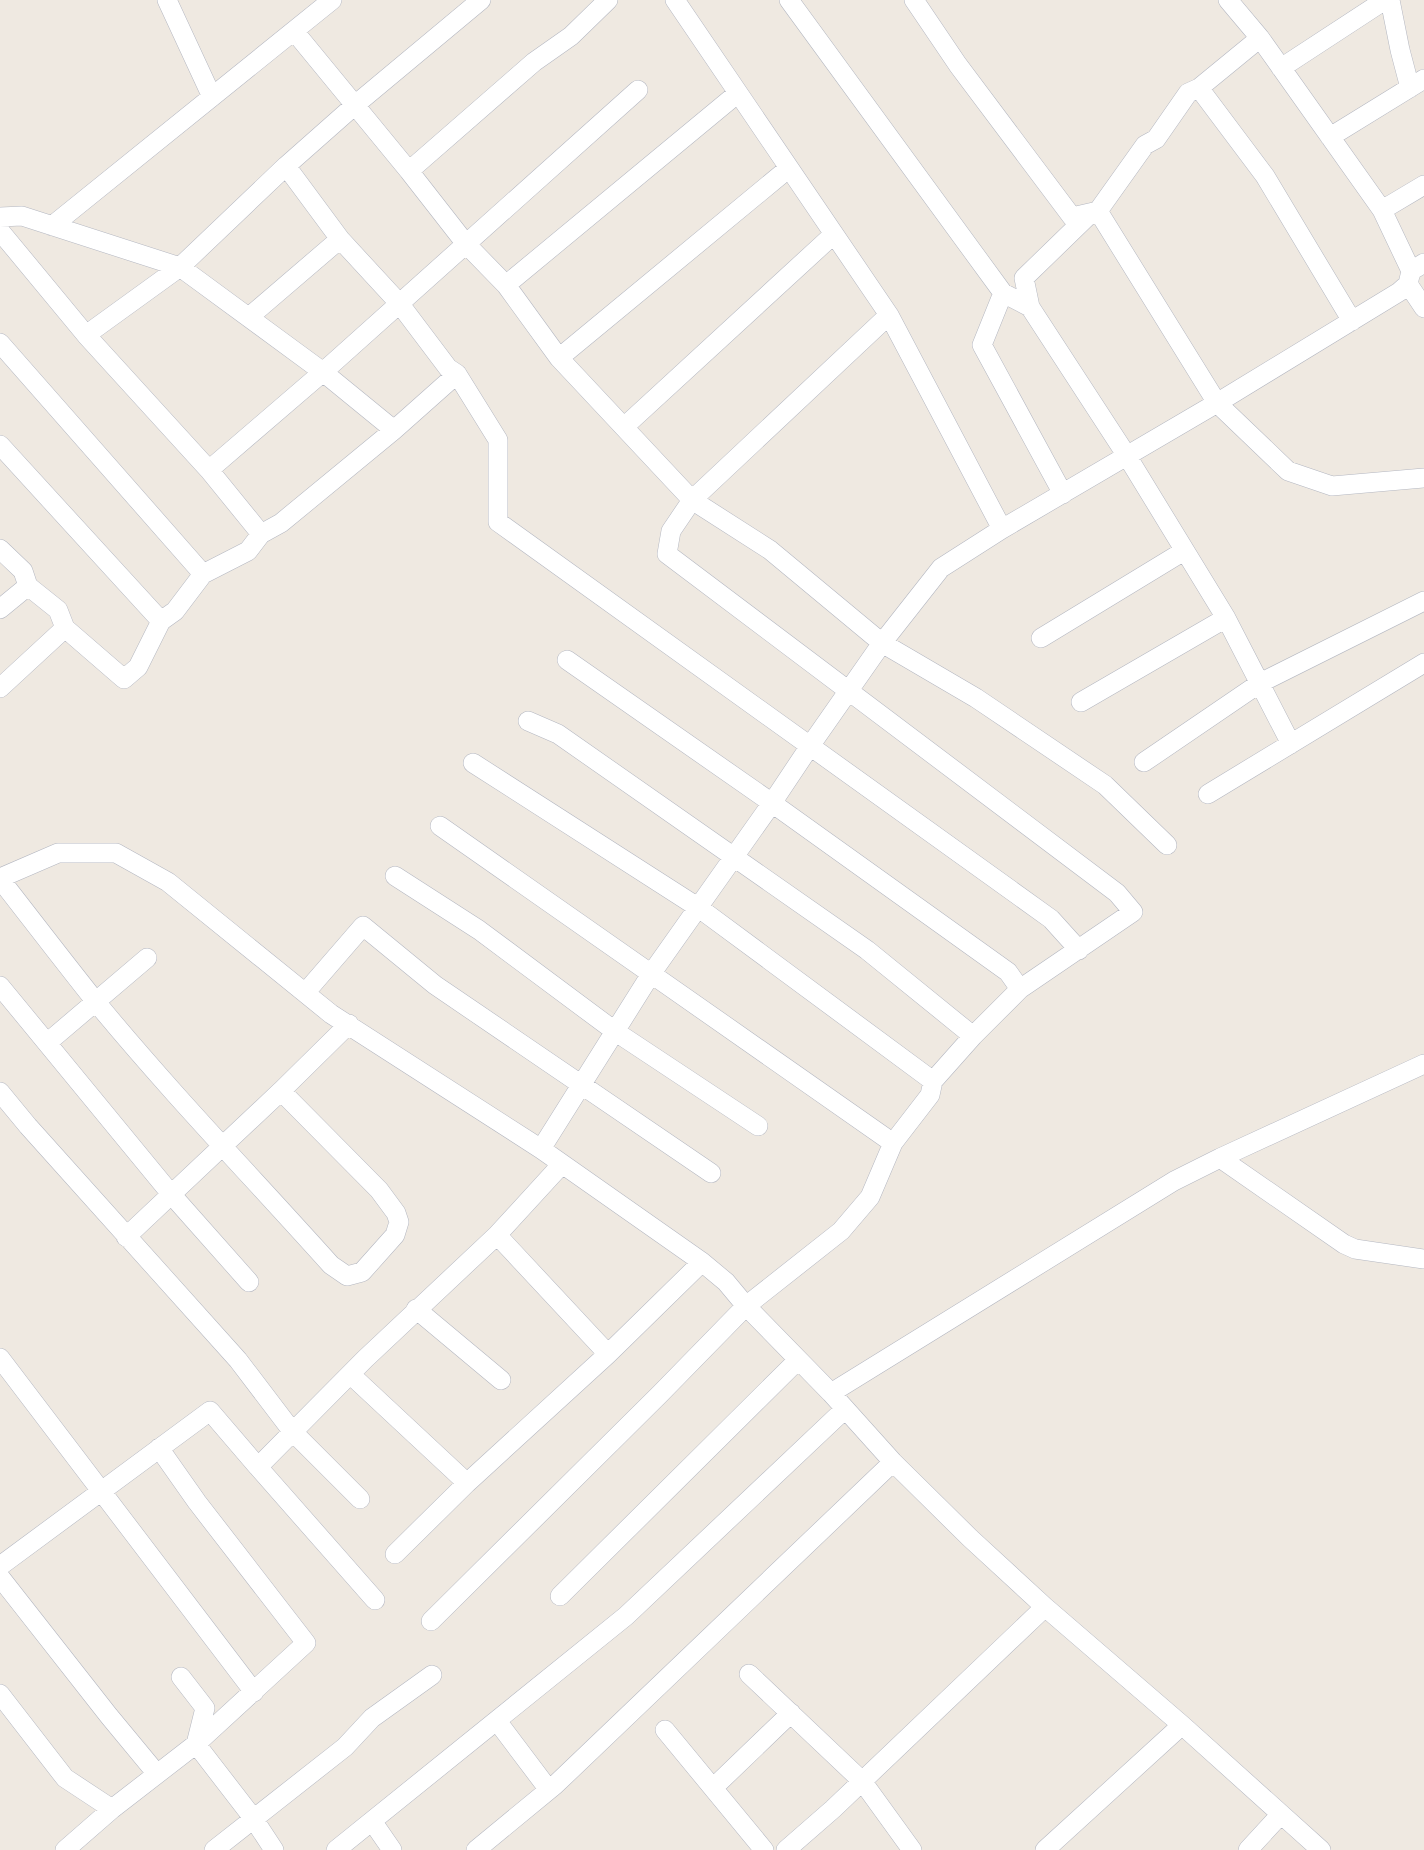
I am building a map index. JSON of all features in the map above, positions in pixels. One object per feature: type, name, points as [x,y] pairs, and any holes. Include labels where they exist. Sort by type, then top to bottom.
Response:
[{"type":"street","points":[[167,0],[212,97]]},
{"type":"street","points":[[86,335],[180,267],[286,166],[480,0]]},
{"type":"street","points":[[409,171],[534,62],[571,36],[608,0]]},
{"type":"street","points":[[676,0],[889,314],[1002,529]]},
{"type":"street","points":[[789,0],[1003,293],[1030,307]]},
{"type":"street","points":[[914,0],[958,65],[1072,218],[1094,212]]},
{"type":"street","points":[[1228,0],[1260,38],[1382,210],[1414,272],[1424,308]]},
{"type":"street","points":[[1281,68],[1385,0]]},
{"type":"street","points":[[1330,136],[1417,84],[1400,50],[1390,0]]},
{"type":"street","points":[[52,226],[329,1]]},
{"type":"street","points":[[294,31],[409,171],[466,244],[506,285],[559,358],[692,500],[770,550],[882,643],[976,698],[1105,786],[1167,846]]},
{"type":"street","points":[[1260,38],[1199,88],[1188,93],[1156,139],[1145,145],[1094,212],[1024,278],[1030,307],[1127,456],[1226,618],[1291,744]]},
{"type":"street","points":[[1199,88],[1265,176],[1352,321]]},
{"type":"street","points":[[209,470],[323,372],[638,90]]},
{"type":"street","points":[[506,285],[738,93]]},
{"type":"street","points":[[286,166],[340,239],[399,303],[448,368],[457,374],[498,440],[498,522],[1051,919],[1079,950]]},
{"type":"street","points":[[559,358],[789,168]]},
{"type":"street","points":[[1382,210],[1424,185]]},
{"type":"street","points":[[1094,212],[1217,403],[1288,471],[1332,486],[1424,478]]},
{"type":"street","points":[[0,217],[22,216],[180,267],[323,372],[394,430]]},
{"type":"street","points":[[0,231],[86,335],[209,470],[261,534]]},
{"type":"street","points":[[624,426],[834,234]]},
{"type":"street","points":[[249,317],[340,239]]},
{"type":"street","points":[[541,1149],[652,974],[882,643],[941,568],[1002,529],[1217,403],[1399,292],[1414,272]]},
{"type":"street","points":[[1003,293],[982,344],[1064,494]]},
{"type":"street","points":[[431,1622],[746,1306],[841,1231],[870,1197],[893,1143],[930,1095],[933,1081],[973,1036],[1020,989],[1133,912],[1117,893],[667,554],[671,531],[692,500],[889,314]]},
{"type":"street","points":[[0,343],[203,574]]},
{"type":"street","points":[[0,549],[23,571],[28,586],[58,610],[65,628],[124,679],[138,668],[161,621],[175,611],[203,574],[248,551],[261,534],[281,523],[394,430],[457,374]]},
{"type":"street","points":[[0,445],[161,621]]},
{"type":"street","points":[[1041,638],[1184,551]]},
{"type":"street","points":[[0,609],[28,586]]},
{"type":"street","points":[[1144,762],[1260,683],[1424,601]]},
{"type":"street","points":[[1080,702],[1226,618]]},
{"type":"street","points":[[0,688],[65,628]]},
{"type":"street","points":[[567,660],[772,803],[1008,972],[1020,989]]},
{"type":"street","points":[[1208,794],[1424,663]]},
{"type":"street","points":[[528,721],[558,734],[868,950],[973,1036]]},
{"type":"street","points":[[473,763],[699,908],[933,1081]]},
{"type":"street","points":[[440,826],[893,1143]]},
{"type":"street","points":[[281,1091],[379,1190],[396,1213],[400,1222],[395,1235],[362,1272],[347,1276],[332,1266],[223,1146],[96,1001],[0,879],[58,853],[116,853],[168,882],[331,1014],[541,1149],[702,1262],[726,1282],[746,1306],[831,1393],[893,1462],[970,1538],[1045,1607],[1182,1725],[1321,1850]]},
{"type":"street","points":[[395,876],[479,930],[616,1032],[758,1126]]},
{"type":"street","points":[[305,993],[363,926],[435,985],[711,1173]]},
{"type":"street","points":[[47,1042],[148,958]]},
{"type":"street","points":[[0,986],[171,1194],[249,1282]]},
{"type":"street","points":[[126,1237],[281,1091],[348,1024]]},
{"type":"street","points":[[831,1393],[1174,1181],[1424,1064]]},
{"type":"street","points":[[0,1092],[126,1237],[238,1360],[292,1431],[360,1499]]},
{"type":"street","points":[[1220,1158],[1344,1244],[1356,1248],[1424,1259]]},
{"type":"street","points":[[258,1467],[416,1309],[497,1235],[562,1164]]},
{"type":"street","points":[[497,1235],[608,1354]]},
{"type":"street","points":[[395,1554],[467,1483],[608,1354],[702,1262]]},
{"type":"street","points":[[416,1309],[501,1380]]},
{"type":"street","points":[[0,1358],[6,1376],[102,1491],[254,1692]]},
{"type":"street","points":[[560,1596],[798,1360]]},
{"type":"street","points":[[350,1374],[467,1483]]},
{"type":"street","points":[[336,1850],[626,1616],[844,1409]]},
{"type":"street","points":[[0,1566],[210,1411],[376,1600]]},
{"type":"street","points":[[65,1850],[112,1809],[196,1744],[306,1643],[197,1502],[159,1448]]},
{"type":"street","points":[[476,1850],[549,1790],[893,1462]]},
{"type":"street","points":[[0,1577],[109,1716],[158,1774]]},
{"type":"street","points":[[786,1850],[862,1781],[1045,1607]]},
{"type":"street","points":[[749,1674],[862,1781],[912,1850]]},
{"type":"street","points":[[214,1850],[345,1747],[372,1718],[432,1675]]},
{"type":"street","points":[[182,1677],[205,1708],[196,1744]]},
{"type":"street","points":[[0,1694],[66,1778],[112,1809]]},
{"type":"street","points":[[713,1788],[791,1713]]},
{"type":"street","points":[[497,1720],[549,1790]]},
{"type":"street","points":[[1045,1850],[1182,1725]]},
{"type":"street","points":[[665,1730],[764,1850]]},
{"type":"street","points":[[196,1744],[253,1818],[274,1850]]},
{"type":"street","points":[[1251,1848],[1282,1814]]},
{"type":"street","points":[[372,1821],[392,1850]]}]
